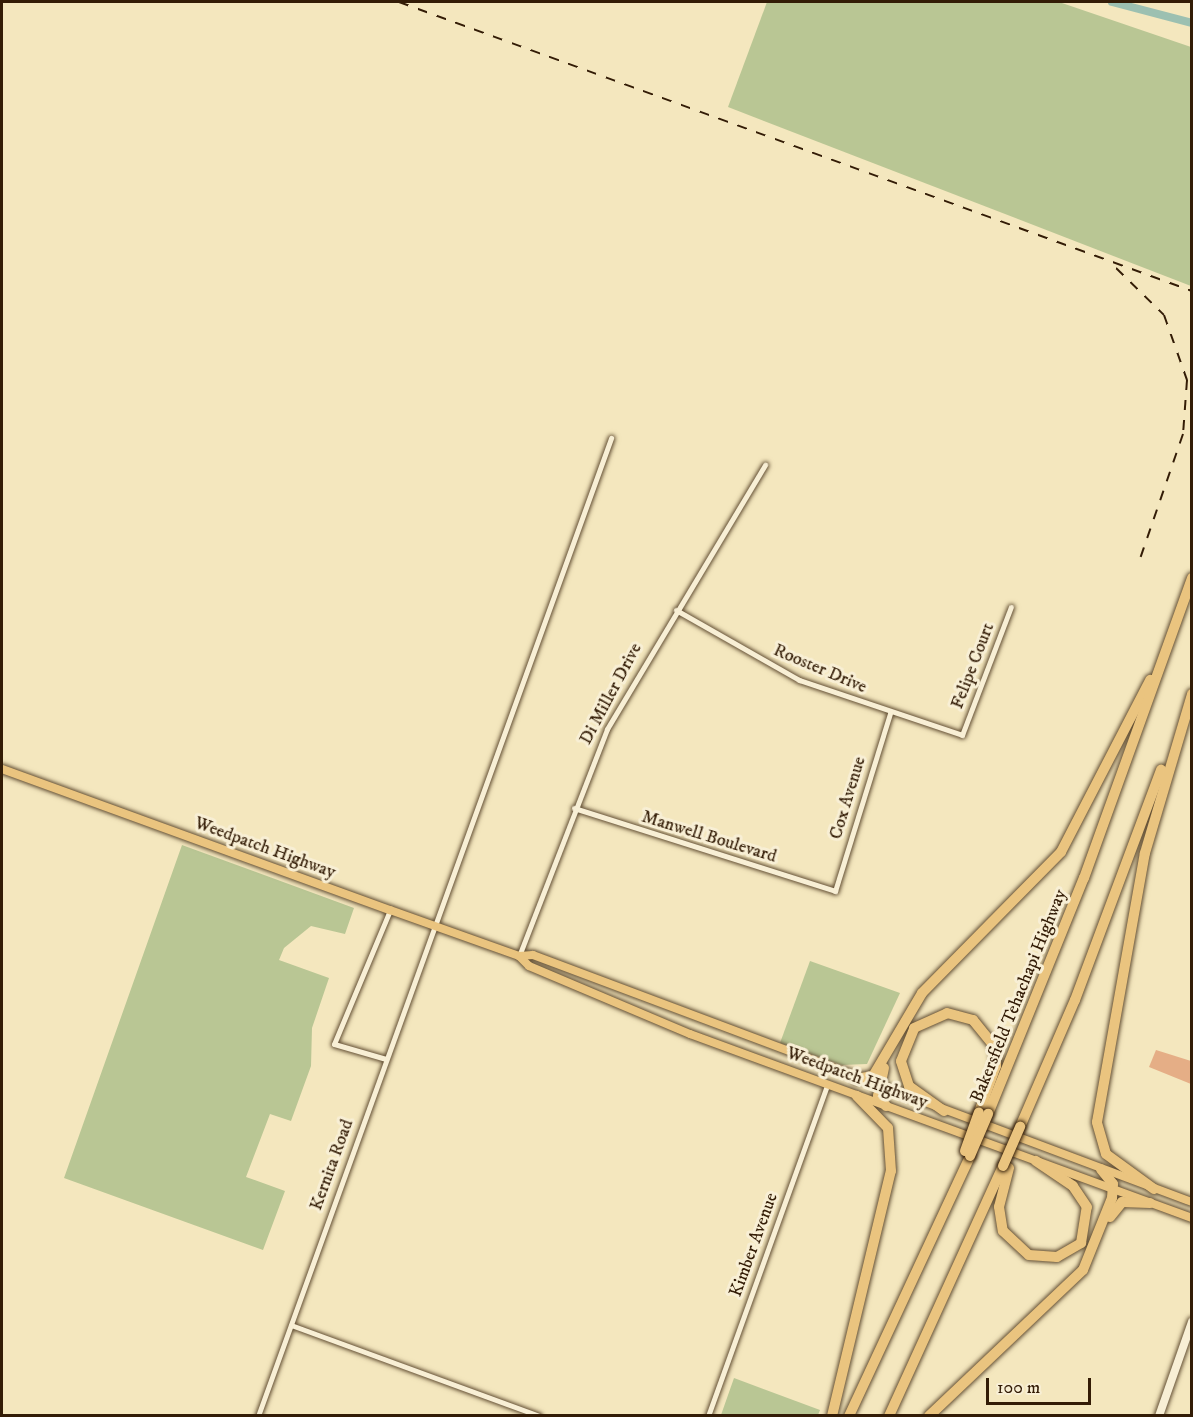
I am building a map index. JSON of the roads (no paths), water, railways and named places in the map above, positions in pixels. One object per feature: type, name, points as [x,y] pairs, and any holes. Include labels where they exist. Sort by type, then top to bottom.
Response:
[{"type":"highway","name":"Bakersfield Tehachapi Highway","points":[[849,1416],[936,1229],[1081,888],[1191,578]]},
{"type":"highway","points":[[856,1079],[873,1076],[922,993],[1061,852],[1160,664]]},
{"type":"highway","points":[[889,1416],[1006,1167],[1020,1127],[1102,931],[1191,683]]},
{"type":"highway","points":[[1155,1189],[1106,1154],[1097,1122],[1145,853],[1191,694]]},
{"type":"highway","points":[[944,1112],[909,1086],[901,1061],[914,1028],[947,1013],[981,1025],[995,1047],[996,1066],[984,1113]]},
{"type":"highway","points":[[886,1106],[878,1088],[887,1053]]},
{"type":"highway","points":[[832,1416],[891,1171],[888,1128],[857,1096]]},
{"type":"highway","points":[[1006,1167],[999,1208],[1003,1231],[1029,1255],[1057,1257],[1081,1243],[1087,1208],[1073,1186],[1036,1161]]},
{"type":"highway","points":[[1101,1169],[1113,1189],[1104,1225]]},
{"type":"highway","points":[[929,1416],[1072,1283],[1104,1225],[1122,1202],[1150,1203]]},
{"type":"main road","name":"Weedpatch Highway","points":[[2,769],[519,956],[574,970],[878,1088],[1191,1202]]},
{"type":"main road","name":"Weedpatch Highway","points":[[519,956],[529,966],[630,1010],[827,1085],[1191,1218]]},
{"type":"main road","points":[[1159,1416],[1191,1322]]},
{"type":"street","name":"Kernita Road","points":[[258,1416],[611,438]]},
{"type":"street","name":"Di Miller Drive","points":[[519,956],[574,808],[623,698],[765,465]]},
{"type":"street","name":"Felipe Court","points":[[962,735],[1011,607]]},
{"type":"street","name":"Rooster Drive","points":[[676,610],[798,680],[890,713],[962,735]]},
{"type":"street","name":"Cox Avenue","points":[[835,891],[890,713]]},
{"type":"street","name":"Manwell Boulevard","points":[[574,808],[835,891]]},
{"type":"street","points":[[386,1059],[334,1044],[390,910]]},
{"type":"street","name":"Kimber Avenue","points":[[708,1416],[827,1085]]},
{"type":"street","points":[[291,1325],[539,1416]]},
{"type":"waterway","points":[[1112,2],[1192,23]]},
{"type":"railway","points":[[399,2],[1192,291]]},
{"type":"railway","points":[[1116,268],[1164,315],[1187,380],[1183,434],[1138,565]]}]
